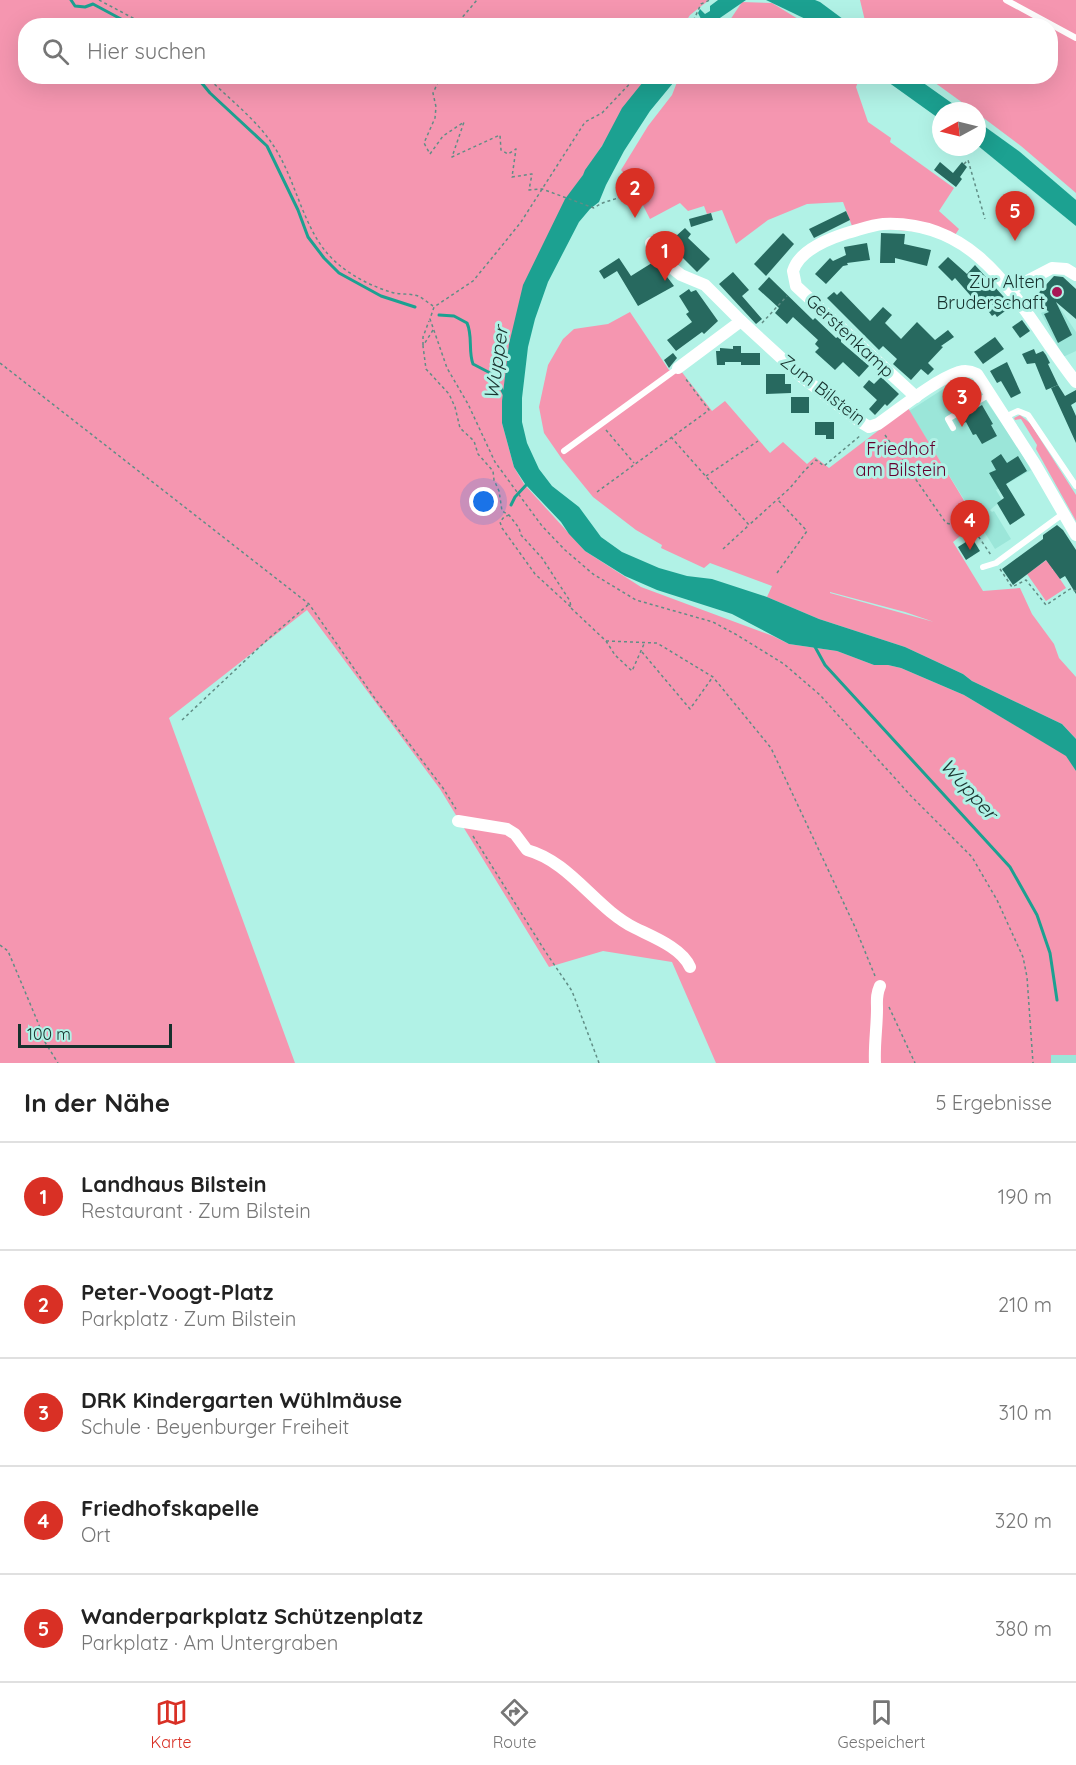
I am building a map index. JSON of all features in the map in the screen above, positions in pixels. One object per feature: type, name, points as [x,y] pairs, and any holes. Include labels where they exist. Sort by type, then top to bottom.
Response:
[{"type":"street","name":"Gerstenkamp","points":[[916,397],[796,286],[792,271],[800,258],[840,236],[883,225],[907,225],[953,239],[975,252],[993,268],[1010,290]]},
{"type":"street","name":"Zum Bilstein","points":[[651,243],[681,275],[705,285],[802,377],[859,422],[874,426],[916,397],[958,372],[967,370],[981,378],[991,394]]},
{"type":"street","points":[[1076,275],[1066,268],[1052,268],[1010,290],[1076,382]]},
{"type":"street","points":[[678,368],[741,321]]},
{"type":"street","points":[[991,394],[1076,535]]},
{"type":"street","points":[[457,815],[507,829],[515,834],[527,850],[558,865],[615,916],[650,934],[680,954],[687,960],[690,967]]},
{"type":"street","points":[[875,1063],[877,1008],[875,1000],[880,986]]},
{"type":"lane","points":[[1006,0],[1039,18]]},
{"type":"lane","points":[[1058,28],[1076,38]]},
{"type":"lane","points":[[564,451],[678,368]]},
{"type":"lane","points":[[953,428],[948,419],[991,394]]},
{"type":"lane","points":[[1005,417],[1017,411],[1028,415],[1076,486]]},
{"type":"lane","points":[[983,567],[996,563],[1064,513]]},
{"type":"path","points":[[99,0],[133,18]]},
{"type":"path","points":[[462,18],[477,0]]},
{"type":"path","points":[[695,18],[701,4],[710,0]]},
{"type":"path","points":[[214,84],[273,144],[311,227],[331,257],[339,265],[364,280],[391,292],[418,296],[434,307]]},
{"type":"path","points":[[437,84],[433,93],[436,107],[435,118],[424,143],[430,154],[443,136],[464,122],[452,157],[500,135],[501,150],[508,154],[516,149],[512,177],[532,174],[529,190],[542,189],[592,207],[605,200],[617,199],[625,195]]},
{"type":"path","points":[[572,608],[570,601],[542,558],[521,535],[519,528],[509,515],[500,509],[499,491],[493,471],[478,454],[474,441],[460,428],[455,407],[448,394],[426,369],[423,337],[434,307],[473,281],[521,222],[585,122],[602,113],[629,84]]},
{"type":"path","points":[[964,164],[968,160],[985,219]]},
{"type":"path","points":[[753,332],[796,286]]},
{"type":"path","points":[[430,319],[447,368],[468,404],[495,462],[542,526],[565,550],[592,574],[636,600],[713,622],[784,664],[820,695],[911,796],[972,856],[997,900],[1023,957],[1027,977],[1033,1063]]},
{"type":"path","points":[[423,346],[433,330]]},
{"type":"path","points":[[0,363],[309,604],[376,700],[443,788],[457,815]]},
{"type":"path","points":[[597,492],[709,410],[678,368]]},
{"type":"path","points":[[601,424],[635,464]]},
{"type":"path","points":[[723,549],[777,500],[816,460],[824,466],[874,426],[946,523],[974,530],[1012,587],[1026,580],[1046,605],[1070,589],[1076,591]]},
{"type":"path","points":[[671,437],[749,525]]},
{"type":"path","points":[[705,476],[758,441]]},
{"type":"path","points":[[777,500],[807,531],[777,573]]},
{"type":"path","points":[[509,515],[500,522],[502,528],[541,580],[606,641],[632,671],[645,643]]},
{"type":"path","points":[[182,720],[309,604]]},
{"type":"path","points":[[606,641],[657,643],[713,677],[771,748],[855,927],[880,986]]},
{"type":"path","points":[[641,651],[690,709],[713,677]]},
{"type":"path","points":[[469,829],[572,991],[599,1063]]},
{"type":"path","points":[[0,945],[8,951],[43,1039],[58,1063]]},
{"type":"path","points":[[888,1005],[915,1063]]},
{"type":"shaded area","points":[[718,0],[746,0],[720,18],[700,18],[698,13],[700,9],[705,14],[710,11],[710,6]]},
{"type":"shaded area","points":[[766,0],[815,0],[842,18],[803,18]]},
{"type":"shaded area","points":[[641,84],[672,84],[650,111],[624,151],[599,202],[579,222],[548,282],[535,319],[528,347],[522,398],[522,422],[527,443],[539,469],[552,486],[579,507],[601,537],[622,552],[659,568],[687,576],[712,579],[767,597],[819,619],[905,647],[1062,724],[1076,739],[1076,771],[1066,756],[964,695],[901,668],[874,665],[837,651],[789,644],[732,614],[657,590],[625,576],[585,551],[525,484],[514,467],[502,423],[502,401],[509,344],[523,285],[565,199],[602,146],[622,108]]},
{"type":"shaded area","points":[[891,84],[925,84],[950,102],[932,102],[932,114]]},
{"type":"shaded area","points":[[986,127],[1020,152],[1076,200],[1076,226],[986,152]]},
{"type":"shaded area","points":[[1058,305],[1076,332],[1076,351],[1063,357],[1041,313]]},
{"type":"shaded area","points":[[962,377],[969,378],[973,382],[1015,442],[1031,470],[996,490],[1002,500],[990,510],[994,511],[1011,539],[995,549],[909,411]]},
{"type":"shaded area","points":[[1051,1055],[1076,1055],[1076,1063],[1051,1063]]},
{"type":"green space","points":[[0,0],[709,0],[688,18],[18,18],[18,84],[642,84],[559,213],[502,423],[514,467],[524,484],[585,551],[641,587],[789,644],[837,651],[874,665],[901,668],[964,695],[1067,756],[1076,771],[1076,1055],[1051,1055],[1051,1063],[716,1063],[672,962],[603,951],[549,967],[440,789],[307,610],[169,718],[295,1063],[0,1063]]},
{"type":"green space","points":[[860,0],[1076,0],[1076,193],[986,120],[986,102],[962,102],[937,84],[1058,84],[1058,18],[864,18]]},
{"type":"green space","points":[[742,2],[772,3],[797,18],[731,18]]},
{"type":"green space","points":[[676,84],[857,84],[856,87],[868,122],[891,138],[890,142],[954,188],[939,211],[959,229],[955,235],[852,226],[843,202],[807,204],[768,220],[736,244],[722,210],[707,214],[704,206],[688,211],[680,203],[650,219],[631,182],[621,170],[648,126],[672,95]]},
{"type":"green space","name":"Friedhof am Bilstein","points":[[630,312],[669,370],[681,371],[712,411],[725,401],[770,453],[783,442],[807,464],[815,457],[829,468],[908,408],[977,522],[953,542],[983,591],[1020,588],[1032,614],[1054,644],[1059,658],[1076,677],[1076,739],[1062,724],[905,647],[819,619],[767,597],[772,586],[710,563],[704,568],[661,548],[662,545],[636,530],[593,497],[544,433],[539,407],[548,365],[563,339],[574,329],[608,324]],"holes":[[[830,592],[905,612],[934,622]]]},
{"type":"green space","points":[[1020,415],[1030,423],[1076,495],[1076,521],[1036,449],[1037,445],[1021,419],[1015,420],[1014,418]]},
{"type":"green space","points":[[1048,559],[1054,568],[1052,570],[1066,588],[1046,601],[1027,574]]},
{"type":"building","points":[[940,162],[953,173],[962,162],[967,167],[956,187],[934,170]]},
{"type":"building","points":[[846,211],[850,220],[814,238],[809,229]]},
{"type":"building","points":[[711,213],[713,220],[691,227],[689,219]]},
{"type":"building","points":[[685,228],[691,234],[688,238],[710,259],[697,272],[678,253],[676,255],[666,245]]},
{"type":"building","points":[[783,233],[794,244],[766,276],[754,264]]},
{"type":"building","points":[[881,233],[905,234],[904,244],[931,250],[927,266],[895,258],[895,263],[880,263]]},
{"type":"building","points":[[867,243],[870,260],[847,263],[848,265],[843,266],[826,284],[815,274],[830,258],[833,261],[846,255],[844,247]]},
{"type":"building","points":[[948,257],[967,274],[975,265],[1012,306],[997,317],[995,314],[992,316],[980,300],[977,303],[955,278],[952,281],[938,267]]},
{"type":"building","points":[[619,258],[631,276],[655,261],[674,286],[638,306],[617,271],[604,279],[599,271]]},
{"type":"building","points":[[733,272],[749,290],[742,296],[762,319],[756,324],[719,284]]},
{"type":"building","name":"Zur Alten Bruderschaft","points":[[1054,276],[1063,277],[1076,289],[1076,319],[1056,302],[1072,335],[1058,343],[1044,314],[1049,312],[1034,298]]},
{"type":"building","points":[[769,277],[813,320],[815,318],[836,338],[841,339],[841,342],[869,366],[859,377],[843,362],[835,370],[815,352],[819,348],[815,344],[818,340],[793,317],[787,324],[775,313],[779,308],[758,289]]},
{"type":"building","points":[[689,289],[691,292],[696,290],[718,321],[704,334],[702,332],[676,351],[667,340],[692,322],[679,296]]},
{"type":"building","points":[[841,291],[870,321],[883,307],[892,315],[885,323],[901,339],[917,322],[935,340],[948,330],[954,337],[941,346],[943,347],[928,363],[934,369],[928,375],[921,369],[911,380],[893,364],[897,359],[883,346],[879,350],[827,298],[834,292],[837,295]]},
{"type":"building","points":[[1022,320],[1030,331],[1020,338],[1012,327]]},
{"type":"building","points":[[995,337],[1004,349],[983,364],[974,352]]},
{"type":"building","points":[[733,346],[741,346],[741,353],[760,353],[760,365],[725,362],[725,365],[717,365],[716,351],[720,351],[720,348],[733,349]]},
{"type":"building","points":[[1034,349],[1036,354],[1043,351],[1046,355],[1058,385],[1046,390],[1035,363],[1027,364],[1022,354]]},
{"type":"building","points":[[673,353],[677,358],[669,368],[664,360]]},
{"type":"building","points":[[1007,362],[1021,393],[1011,398],[1001,381],[997,383],[990,371]]},
{"type":"building","points":[[766,374],[785,374],[785,384],[791,384],[791,393],[766,394]]},
{"type":"building","points":[[881,377],[899,394],[875,415],[869,409],[877,400],[863,387],[869,380],[874,384]]},
{"type":"building","points":[[1058,385],[1065,396],[1076,390],[1076,402],[1071,405],[1076,416],[1076,443],[1051,388]]},
{"type":"building","points":[[791,397],[809,397],[809,413],[791,413]]},
{"type":"building","points":[[982,405],[997,436],[982,444],[976,434],[973,435],[966,422],[962,424],[958,419]]},
{"type":"building","points":[[815,422],[834,422],[834,439],[826,439],[826,435],[815,435]]},
{"type":"building","points":[[1001,454],[1007,463],[1018,456],[1027,471],[1006,484],[1025,515],[1010,525],[997,503],[1004,498],[989,473],[996,470],[991,461]]},
{"type":"building","points":[[1057,525],[1076,550],[1076,594],[1065,576],[1060,579],[1046,560],[1013,585],[1002,569],[1043,539],[1043,535]]},
{"type":"building","points":[[972,538],[980,551],[966,560],[958,547]]},
{"type":"waterway","points":[[71,0],[75,6],[85,7],[93,4],[119,18]]},
{"type":"waterway","points":[[203,84],[267,146],[298,210],[308,237],[324,258],[339,273],[381,296],[415,307]]},
{"type":"waterway","points":[[439,315],[454,316],[467,323],[473,364],[494,375],[504,394]]},
{"type":"waterway","points":[[511,505],[528,483]]},
{"type":"waterway","name":"Wupper","points":[[814,645],[825,665],[1010,867],[1037,915],[1050,953],[1057,1000]]},
{"type":"place","name":"Peter-Voogt-Platz","points":[[635,218]]},
{"type":"place","name":"Wanderparkplatz Schützenplatz","points":[[1015,241]]},
{"type":"place","name":"Landhaus Bilstein","points":[[665,281]]},
{"type":"place","name":"Zur Alten Bruderschaft","points":[[1057,292]]},
{"type":"place","name":"DRK Kindergarten Wühlmäuse","points":[[962,427]]},
{"type":"place","name":"Friedhofskapelle","points":[[970,550]]}]
